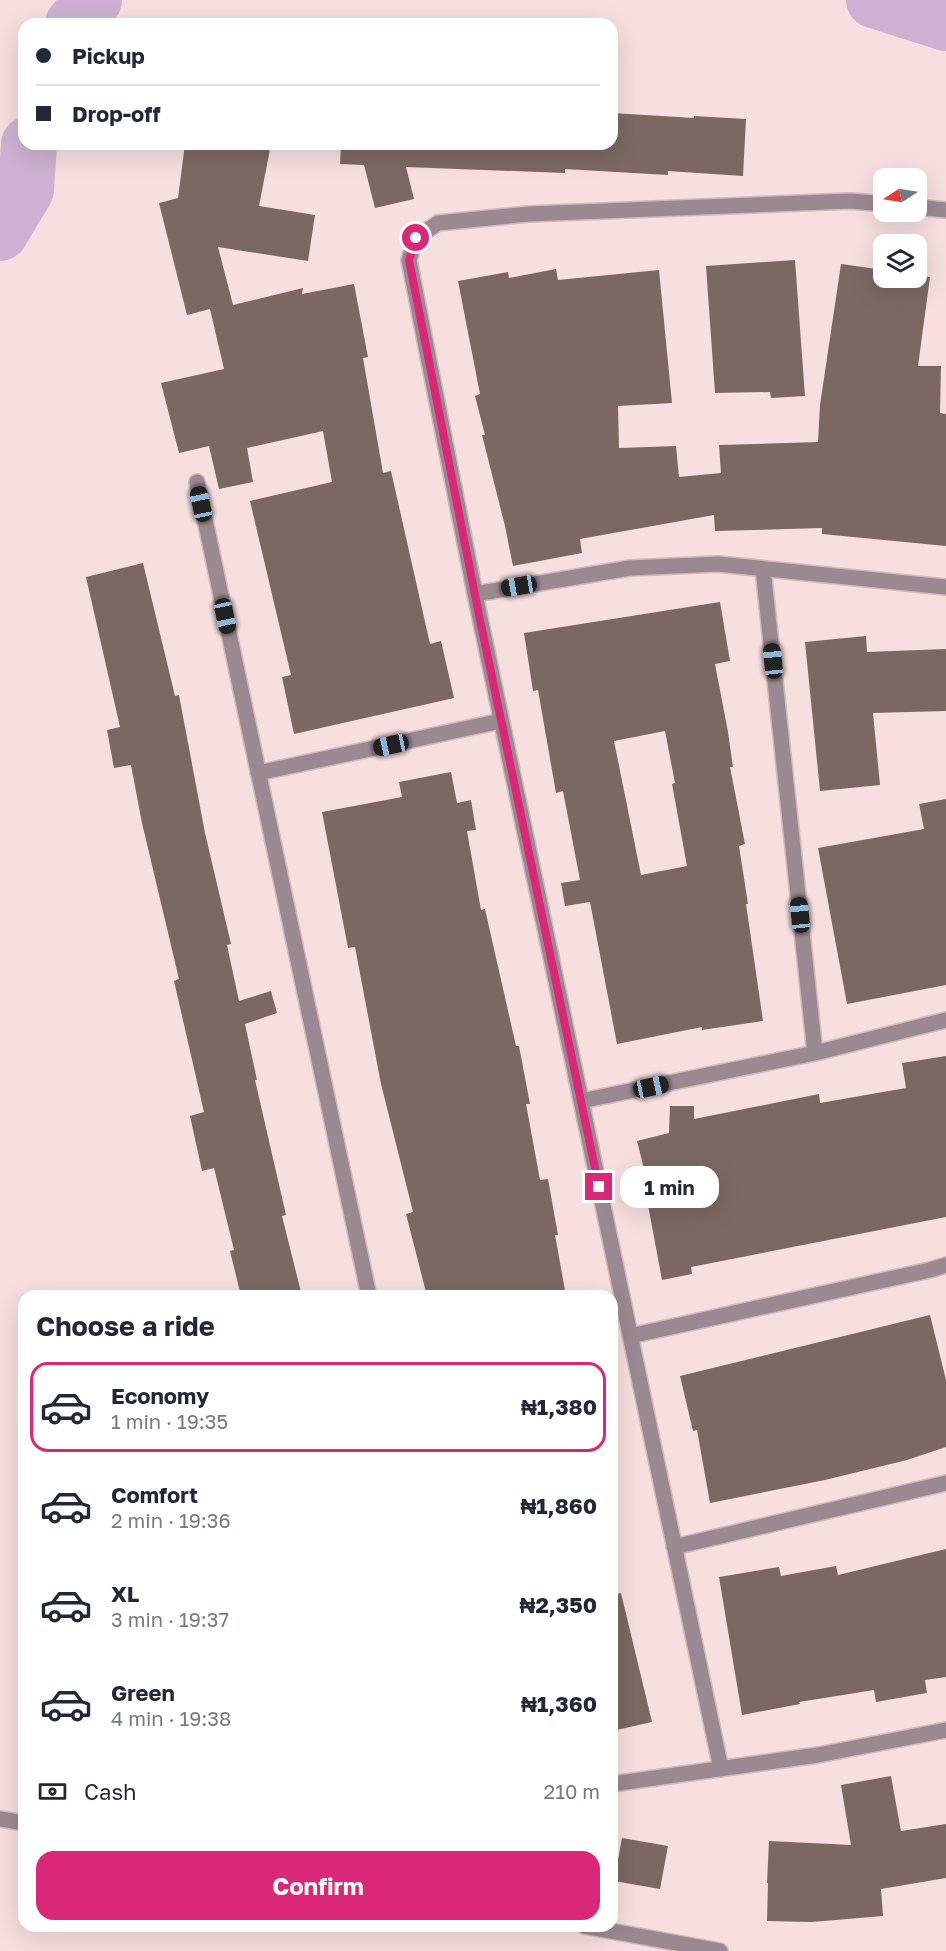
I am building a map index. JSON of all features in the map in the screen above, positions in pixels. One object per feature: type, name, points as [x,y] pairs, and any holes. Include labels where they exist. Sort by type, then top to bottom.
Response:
[{"type":"street","points":[[720,1769],[501,721],[409,260],[416,238],[438,223],[529,214],[851,201],[873,203]]},
{"type":"street","points":[[927,208],[946,210]]},
{"type":"street","points":[[197,482],[368,1290]]},
{"type":"street","points":[[475,594],[630,568],[718,564],[946,587]]},
{"type":"street","points":[[763,569],[815,1053]]},
{"type":"street","points":[[258,773],[501,721]]},
{"type":"street","points":[[581,1101],[815,1053],[946,1020]]},
{"type":"street","points":[[630,1336],[946,1265]]},
{"type":"street","points":[[674,1547],[946,1483]]},
{"type":"street","points":[[618,1783],[818,1755],[946,1730]]},
{"type":"street","points":[[0,1819],[18,1822]]},
{"type":"street","points":[[617,1932],[720,1951]]},
{"type":"building","points":[[618,113],[746,119],[743,176],[668,171],[668,175],[565,169],[565,173],[406,167],[414,199],[375,208],[364,165],[340,164],[341,150],[618,150]]},
{"type":"building","points":[[184,150],[270,150],[259,206],[315,215],[308,261],[218,247],[233,305],[303,288],[302,294],[354,284],[368,357],[363,358],[383,473],[391,471],[430,644],[441,641],[454,698],[294,734],[282,677],[291,675],[250,501],[332,482],[323,431],[247,448],[253,482],[219,489],[209,446],[179,453],[161,383],[224,369],[210,309],[187,315],[159,203],[178,198]]},
{"type":"building","points":[[795,260],[805,396],[771,398],[770,392],[715,393],[706,266]]},
{"type":"building","points":[[841,264],[873,268],[873,288],[927,288],[927,277],[930,277],[918,366],[941,366],[940,413],[946,414],[946,546],[822,534],[822,528],[715,531],[714,515],[580,539],[582,553],[513,566],[482,435],[485,435],[475,396],[480,394],[458,281],[508,272],[509,278],[556,269],[558,280],[659,270],[672,403],[618,406],[619,448],[676,446],[679,477],[721,473],[719,445],[818,442],[820,405]]},
{"type":"building","points":[[143,563],[175,696],[179,695],[205,833],[231,944],[227,945],[239,1001],[271,991],[277,1013],[245,1024],[257,1080],[255,1080],[286,1215],[282,1216],[300,1290],[240,1290],[230,1251],[234,1250],[214,1168],[202,1171],[190,1116],[204,1112],[174,981],[179,979],[142,823],[131,765],[114,768],[107,730],[120,727],[86,577]]},
{"type":"building","points":[[720,602],[730,661],[715,664],[728,732],[733,767],[730,767],[745,844],[739,846],[763,1021],[702,1030],[702,1027],[617,1044],[590,902],[565,906],[561,883],[580,880],[563,791],[556,793],[538,690],[533,691],[524,633]],"holes":[[[665,731],[675,783],[672,784],[687,866],[641,875],[614,741]]]},
{"type":"building","points":[[866,636],[867,652],[946,649],[946,711],[873,713],[880,785],[820,791],[805,642]]},
{"type":"building","points":[[451,772],[457,803],[471,800],[476,830],[467,831],[481,910],[485,909],[516,1046],[519,1046],[530,1104],[526,1104],[540,1180],[548,1179],[565,1290],[425,1290],[406,1214],[413,1212],[381,1084],[355,947],[348,948],[322,812],[402,797],[399,782]]},
{"type":"building","points":[[946,799],[946,985],[847,1004],[818,848],[924,829],[919,804]]},
{"type":"building","points":[[946,1056],[946,1217],[691,1267],[692,1274],[662,1280],[648,1205],[653,1205],[637,1141],[669,1133],[670,1106],[694,1106],[694,1119],[819,1094],[820,1103],[906,1088],[902,1063]]},
{"type":"building","points":[[930,1315],[946,1380],[946,1447],[907,1460],[825,1480],[710,1503],[697,1430],[693,1431],[680,1376]]},
{"type":"building","points":[[946,1549],[946,1677],[925,1680],[927,1693],[876,1702],[874,1690],[799,1702],[800,1704],[742,1715],[719,1577],[779,1567],[781,1576],[836,1566],[838,1575]]},
{"type":"building","points":[[621,1593],[652,1722],[618,1730],[618,1594]]},
{"type":"building","points":[[891,1776],[901,1831],[946,1824],[946,1878],[881,1889],[883,1916],[812,1922],[767,1921],[769,1841],[851,1845],[841,1785]]},
{"type":"building","points":[[622,1838],[668,1846],[660,1889],[618,1882],[618,1860]]},
{"type":"waterway","points":[[78,18],[94,0]]},
{"type":"waterway","points":[[874,0],[946,23]]},
{"type":"waterway","points":[[0,233],[26,190],[29,150]]},
{"type":"route","points":[[416,238],[409,260],[479,615],[599,1187]]}]
